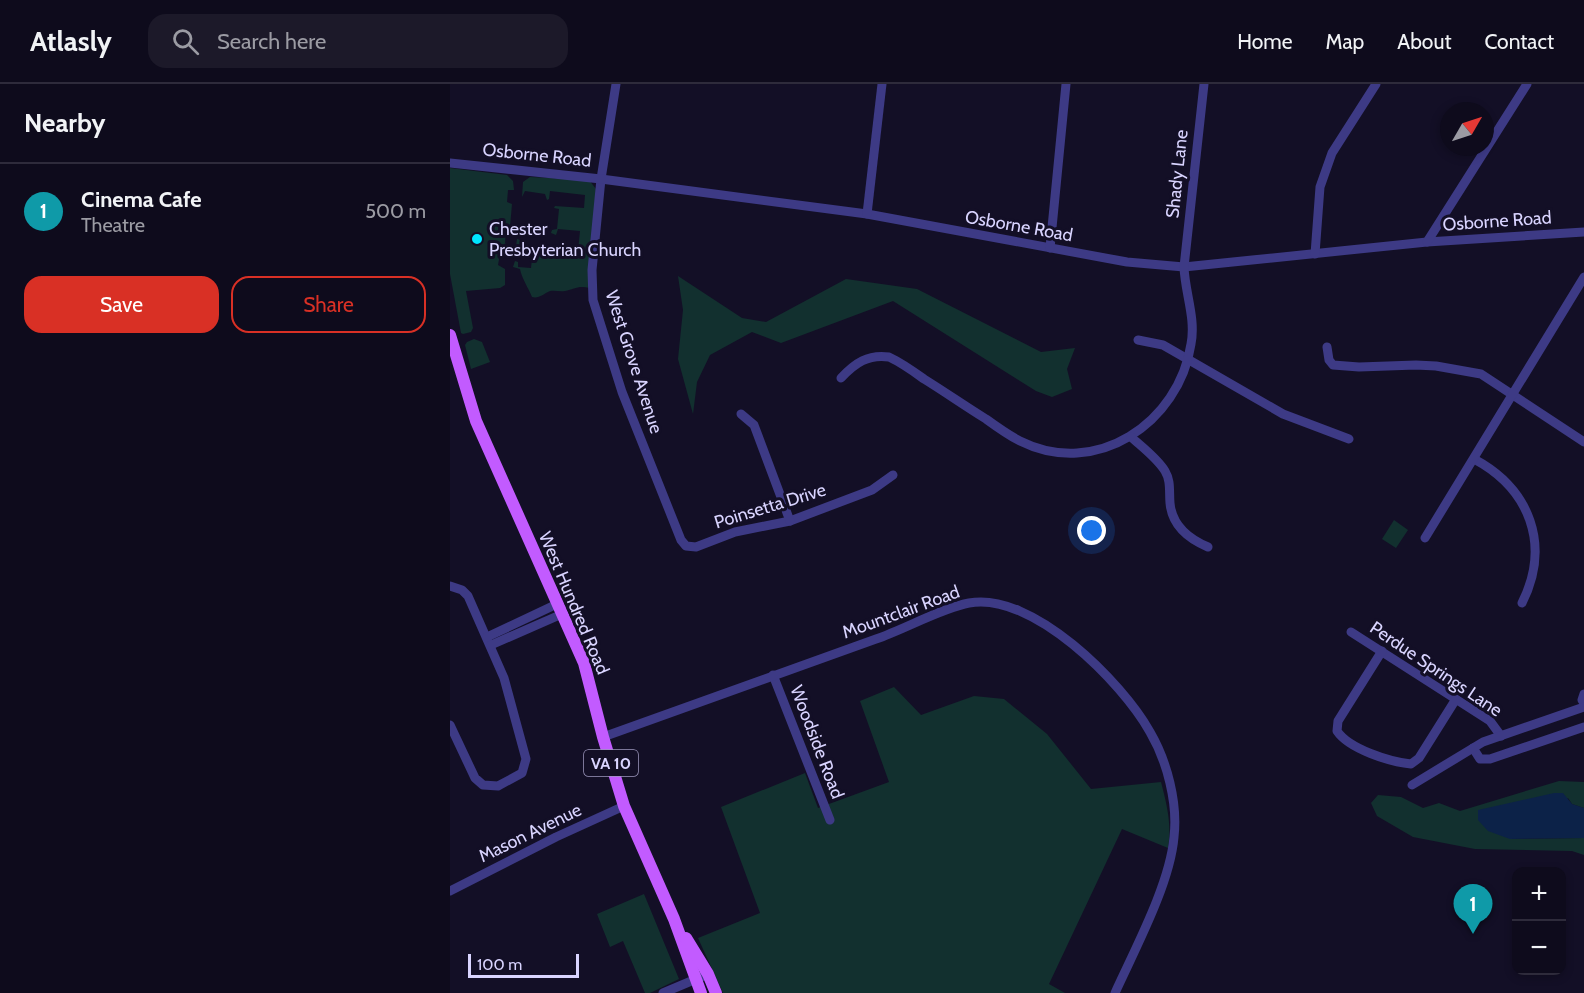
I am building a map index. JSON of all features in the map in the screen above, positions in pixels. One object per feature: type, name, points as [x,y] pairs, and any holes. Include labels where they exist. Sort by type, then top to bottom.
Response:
[{"type":"main road","name":"West Hundred Road","points":[[450,335],[476,421],[584,663],[624,806],[674,920],[701,993]]},
{"type":"main road","name":"West Hundred Road","points":[[674,920],[708,974],[716,993]]},
{"type":"street","name":"West Grove Avenue","points":[[616,84],[601,179],[592,270],[593,300],[622,392],[678,533],[686,546]]},
{"type":"street","points":[[867,214],[882,84]]},
{"type":"street","points":[[1050,248],[1066,84]]},
{"type":"street","name":"Shady Lane","points":[[842,378],[857,362],[871,357],[889,357],[1018,440],[1048,451],[1084,452],[1131,437],[1160,412],[1172,395],[1189,359],[1193,331],[1184,285],[1184,267],[1204,84]]},
{"type":"street","points":[[1315,254],[1320,187],[1332,153],[1376,84]]},
{"type":"street","points":[[1427,242],[1527,84]]},
{"type":"street","name":"Osborne Road","points":[[450,163],[601,179],[867,214],[1127,262],[1184,267],[1427,242],[1584,232]]},
{"type":"street","points":[[1425,538],[1584,277]]},
{"type":"street","points":[[1138,340],[1163,345],[1282,414],[1349,440]]},
{"type":"street","points":[[1327,348],[1329,360],[1333,365],[1359,367],[1416,364],[1481,374],[1584,442]]},
{"type":"street","points":[[741,414],[754,425],[790,521]]},
{"type":"street","points":[[1131,437],[1165,471],[1170,486],[1172,513],[1179,527],[1195,541],[1208,547]]},
{"type":"street","points":[[1474,459],[1508,483],[1520,499],[1529,517],[1534,540],[1534,561],[1531,581],[1522,603]]},
{"type":"street","name":"Poinsetta Drive","points":[[686,546],[696,547],[735,532],[790,521],[872,490],[893,475]]},
{"type":"street","points":[[450,586],[462,590],[468,596],[504,678],[526,759],[522,773],[498,786],[483,785],[475,778],[450,725]]},
{"type":"street","name":"Mountclair Road","points":[[603,737],[892,634],[970,603],[994,603],[1022,613],[1060,634],[1078,648],[1123,694],[1151,733],[1168,778],[1173,807],[1174,835],[1171,857],[1159,894],[1115,993]]},
{"type":"street","points":[[489,641],[560,609]]},
{"type":"street","name":"Perdue Springs Lane","points":[[1351,632],[1490,721],[1501,736]]},
{"type":"street","points":[[1382,651],[1338,721],[1337,731],[1346,740],[1368,753],[1407,764],[1415,762],[1456,699]]},
{"type":"street","name":"Woodside Road","points":[[773,675],[830,820]]},
{"type":"street","points":[[1584,694],[1584,703]]},
{"type":"street","points":[[1412,784],[1473,748],[1584,707]]},
{"type":"street","points":[[1473,748],[1480,759],[1490,759],[1584,728]]},
{"type":"street","points":[[1415,762],[1424,777]]},
{"type":"street","name":"Mason Avenue","points":[[450,891],[556,837],[624,806]]},
{"type":"street","points":[[663,993],[708,974]]},
{"type":"green space","points":[[450,168],[507,175],[513,181],[514,190],[508,190],[507,202],[512,204],[510,227],[506,231],[507,246],[501,248],[498,265],[505,269],[505,285],[500,288],[466,291],[473,328],[471,332],[463,334],[450,274]]},
{"type":"green space","points":[[530,177],[589,180],[596,189],[589,288],[550,291],[539,297],[532,297],[520,269],[513,267],[515,261],[518,262],[518,267],[531,268],[533,250],[520,248],[518,254],[515,254],[517,239],[520,240],[520,245],[578,251],[580,231],[558,229],[556,235],[551,233],[552,230],[557,229],[559,209],[554,208],[555,206],[584,208],[585,195],[550,191],[547,200],[545,194],[525,191],[522,197],[523,182]]},
{"type":"green space","points":[[678,276],[742,318],[766,322],[846,279],[917,289],[1041,352],[1075,348],[1067,369],[1072,389],[1052,397],[1036,391],[893,301],[781,343],[752,332],[710,355],[697,382],[693,414],[678,359],[683,310]]},
{"type":"green space","points":[[474,339],[482,342],[490,362],[471,369],[465,345]]},
{"type":"green space","points":[[1394,520],[1408,530],[1396,548],[1382,539]]},
{"type":"green space","points":[[894,687],[921,715],[974,696],[1004,699],[1047,734],[1091,789],[1161,782],[1169,823],[1168,848],[1122,829],[1049,984],[1065,993],[723,993],[698,938],[760,913],[721,807],[805,773],[818,808],[889,782],[860,701]]},
{"type":"green space","points":[[1559,781],[1584,782],[1584,808],[1572,804],[1568,798],[1510,839],[1584,838],[1584,855],[1572,851],[1475,849],[1413,837],[1377,816],[1371,803],[1378,795],[1401,797],[1423,808],[1439,803],[1460,811]]},
{"type":"green space","points":[[644,894],[679,979],[650,993],[645,993],[623,941],[610,947],[597,914]]},
{"type":"water","points":[[1563,793],[1572,804],[1584,808],[1584,838],[1510,839],[1488,831],[1478,820],[1478,810]]},
{"type":"place","name":"Chester Presbyterian Church","points":[[477,239]]},
{"type":"place","name":"Cinema Cafe","points":[[1473,934]]}]
